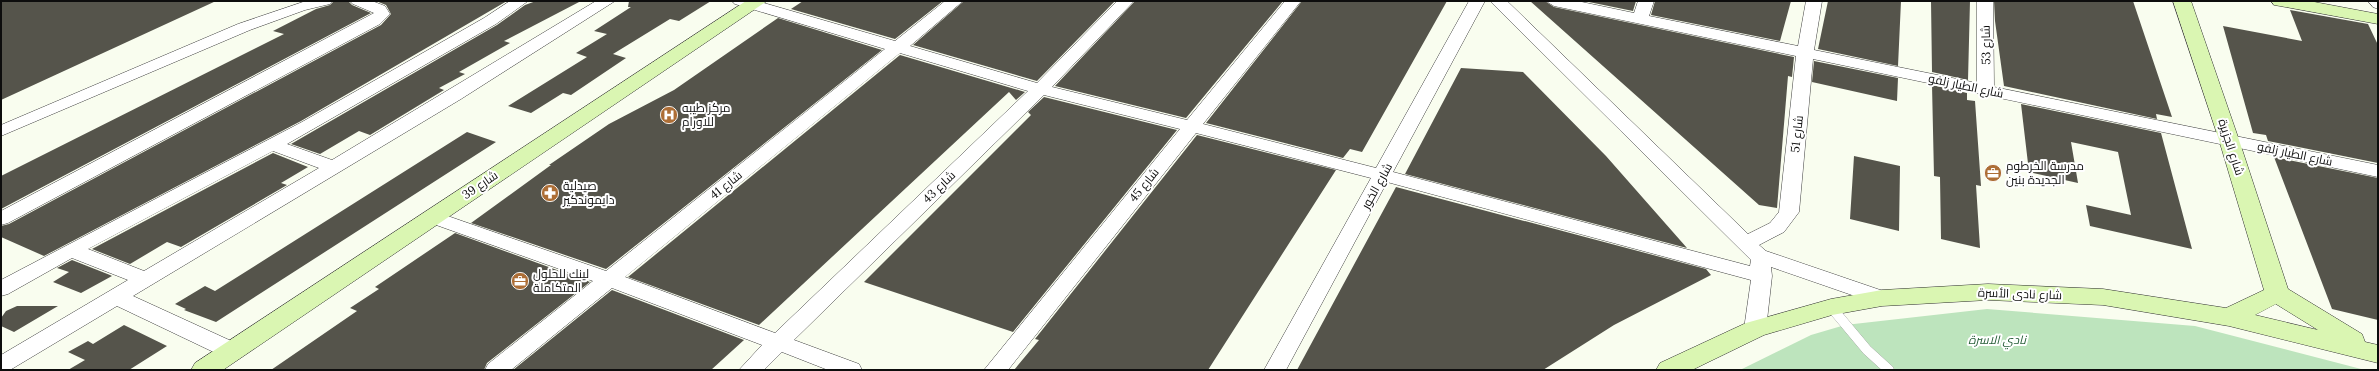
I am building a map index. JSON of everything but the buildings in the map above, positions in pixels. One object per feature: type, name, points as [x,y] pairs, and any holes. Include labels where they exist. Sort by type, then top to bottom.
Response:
[{"type":"street","points":[[1,131],[244,27],[300,7],[326,1]]},
{"type":"street","points":[[1,219],[177,127],[374,21],[382,14],[380,9],[358,1]]},
{"type":"street","points":[[2,287],[273,145],[490,21],[520,1]]},
{"type":"street","points":[[1,365],[334,167],[607,1]]},
{"type":"street","name":"شارع 41","points":[[496,370],[955,1]]},
{"type":"street","name":"شارع 43","points":[[750,370],[1040,89],[1126,1]]},
{"type":"street","name":"شارع 45","points":[[995,370],[1293,1]]},
{"type":"street","name":"شارع الخور","points":[[1275,370],[1477,1]]},
{"type":"street","points":[[1498,1],[1756,258],[1755,329]]},
{"type":"street","name":"شارع الطيار زلفو","points":[[1554,1],[2378,171]]},
{"type":"street","points":[[1640,18],[1646,1]]},
{"type":"street","name":"شارع 51","points":[[1756,258],[1779,227],[1786,221],[1789,212],[1805,53],[1814,1]]},
{"type":"street","name":"شارع 53","points":[[1985,1],[1986,90]]},
{"type":"street","name":"شارع الجزيرة","points":[[2182,1],[2229,140],[2277,294]]},
{"type":"street","points":[[2280,1],[2378,19]]},
{"type":"street","points":[[2347,1],[2378,5]]},
{"type":"street","points":[[2376,1],[2378,5]]},
{"type":"street","points":[[750,2],[1040,89],[1383,175],[1756,258],[1882,298]]},
{"type":"street","name":"شارع 39","points":[[204,370],[750,2]]},
{"type":"street","points":[[273,145],[334,167]]},
{"type":"street","points":[[432,217],[609,279],[851,370]]},
{"type":"street","points":[[71,250],[146,279]]},
{"type":"street","name":"شارع نادى الأسرة","points":[[1669,370],[1755,329],[1830,307],[1882,298],[1988,292],[2103,297],[2229,317],[2374,353]]},
{"type":"street","points":[[2229,317],[2277,294],[2374,353]]},
{"type":"street","points":[[116,297],[232,351]]},
{"type":"lane","points":[[1830,307],[1867,350],[1889,370]]},
{"type":"green space","name":"نادي الاسرة","points":[[1987,309],[2195,326],[2365,370],[1740,370],[1811,335],[1845,325]]},
{"type":"place","name":"مركز طيبه للاورام","points":[[669,115]]},
{"type":"place","name":"مدرسة الخرطوم الجديدة بنين","points":[[1993,173]]},
{"type":"place","name":"صيدلية دايموندكير","points":[[550,193]]},
{"type":"place","name":"لينك للحلول المتكاملة","points":[[520,281]]}]
